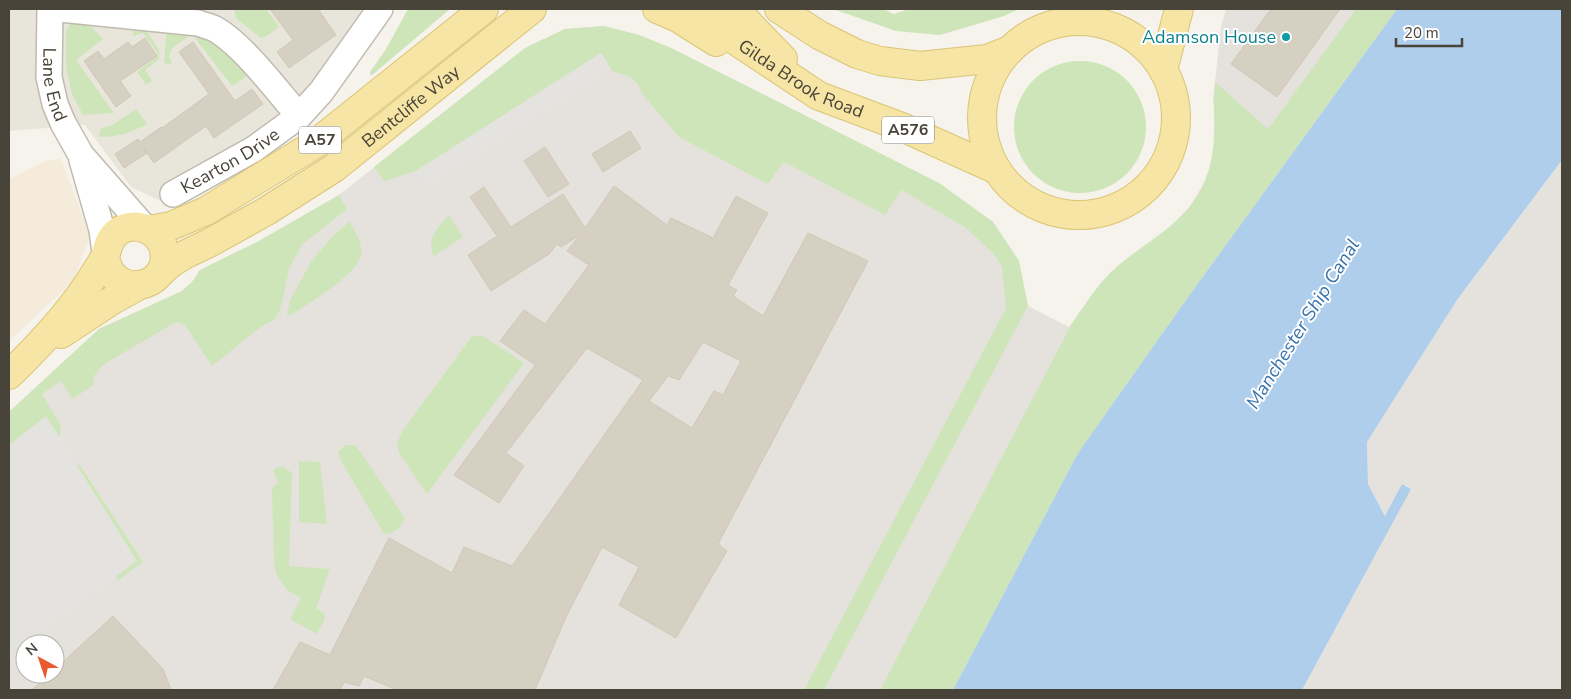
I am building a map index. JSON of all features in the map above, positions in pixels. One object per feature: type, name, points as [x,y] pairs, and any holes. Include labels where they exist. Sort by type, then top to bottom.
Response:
[{"type":"main road","name":"Bentcliffe Way","points":[[17,367],[91,313],[148,281],[184,255],[210,243],[265,212],[334,168],[532,9]]},
{"type":"main road","points":[[485,46],[547,9]]},
{"type":"main road","points":[[657,9],[698,29],[741,60],[819,96]]},
{"type":"main road","name":"Gilda Brook Road","points":[[700,9],[727,35],[819,96],[902,127],[995,169]]},
{"type":"main road","points":[[735,9],[819,96]]},
{"type":"main road","name":"A576","points":[[779,9],[819,34],[857,54],[880,61],[920,66],[987,59],[1010,50],[1037,30],[1078,15],[1123,32],[1146,48],[1163,70],[1173,94],[1176,120],[1172,146],[1161,169],[1145,189],[1124,204],[1099,214],[1072,216],[1045,210],[1017,194],[995,169],[983,139],[982,107],[991,76],[1010,50]]},
{"type":"main road","points":[[1163,70],[1179,9]]},
{"type":"main road","name":"Bentcliffe Way","points":[[147,229],[171,226],[206,211],[315,144],[478,12]]},
{"type":"main road","name":"A57","points":[[17,367],[77,300],[92,278],[113,237],[119,231],[127,228],[147,229]]},
{"type":"main road","points":[[105,254],[106,264],[115,278],[122,283],[129,286],[148,281],[162,268],[164,251],[156,236],[147,229]]},
{"type":"street","name":"Lane End","points":[[50,9],[50,77],[53,95],[63,123],[81,155],[147,229]]},
{"type":"street","points":[[60,9],[198,23],[214,29],[247,56],[299,116]]},
{"type":"street","name":"Kearton Drive","points":[[173,194],[254,149],[299,116],[321,92],[380,9]]},
{"type":"street","name":"Lane End","points":[[81,155],[102,230],[105,254]]},
{"type":"shaded area","points":[[9,9],[388,9],[350,71],[171,206],[131,187],[85,125],[9,131]]},
{"type":"shaded area","points":[[1226,9],[1397,9],[1186,300],[1078,453],[953,690],[9,690],[9,412],[99,329],[182,291],[192,282],[200,270],[259,241],[339,195],[525,48],[565,29],[604,26],[639,35],[671,48],[939,183],[993,222],[1019,261],[1028,306],[1069,327],[1094,292],[1111,273],[1171,227],[1190,206],[1204,183],[1211,163],[1216,120],[1213,101],[1221,26]]},
{"type":"shaded area","points":[[601,53],[611,69],[426,187],[416,171]]},
{"type":"shaded area","points":[[61,159],[90,236],[74,280],[9,341],[9,179],[45,161]]},
{"type":"shaded area","points":[[1562,160],[1562,690],[1302,690],[1411,488],[1402,484],[1386,517],[1368,484],[1367,442],[1457,300]]},
{"type":"shaded area","points":[[46,416],[137,561],[38,634],[15,634],[15,651],[9,655],[9,445]]},
{"type":"green space","points":[[234,9],[266,9],[279,27],[261,38],[236,18]]},
{"type":"green space","points":[[408,9],[450,9],[371,76],[370,72],[386,49]]},
{"type":"green space","points":[[833,9],[883,9],[894,14],[909,9],[1019,9],[1004,16],[940,35],[896,31]]},
{"type":"green space","points":[[1356,9],[1397,9],[1186,300],[1078,453],[953,690],[880,690],[1070,327],[1105,278],[1126,259],[1171,226],[1195,199],[1205,182],[1213,152],[1215,82],[1268,129]]},
{"type":"green space","points":[[86,21],[103,39],[76,60],[114,113],[83,115],[72,94],[66,67],[66,30],[71,23]]},
{"type":"green space","points":[[142,24],[159,50],[159,59],[145,70],[152,81],[146,85],[137,72],[158,56],[143,33],[132,36],[136,28]]},
{"type":"green space","points":[[604,26],[639,35],[671,48],[939,183],[993,222],[1019,261],[1028,306],[824,690],[804,690],[1006,308],[1002,267],[994,254],[965,227],[901,190],[885,215],[784,162],[768,184],[679,137],[643,95],[637,83],[628,76],[612,71],[601,53],[416,171],[384,181],[374,167],[525,48],[565,29]]},
{"type":"green space","points":[[167,27],[207,34],[251,73],[232,86],[192,34],[172,48],[169,57],[172,63],[167,64],[164,62]]},
{"type":"green space","points":[[1080,61],[1105,66],[1117,72],[1135,90],[1141,102],[1146,127],[1141,152],[1135,164],[1117,182],[1105,188],[1080,193],[1055,188],[1043,182],[1025,164],[1019,152],[1014,127],[1019,102],[1025,90],[1043,72],[1055,66]]},
{"type":"green space","points":[[136,109],[147,124],[124,134],[99,137],[101,128],[111,126]]},
{"type":"green space","points":[[339,195],[347,209],[302,245],[289,268],[280,310],[274,320],[262,326],[212,366],[185,325],[176,322],[106,363],[93,378],[94,385],[72,399],[61,381],[42,394],[61,426],[60,435],[52,440],[9,452],[9,412],[99,329],[182,291],[192,282],[200,270],[259,241]]},
{"type":"green space","points":[[449,215],[463,237],[434,256],[431,244],[432,239],[437,229]]},
{"type":"green space","points":[[350,221],[361,246],[358,262],[333,287],[293,314],[287,316],[290,300],[311,262],[332,237]]},
{"type":"green space","points":[[472,336],[483,336],[524,363],[427,494],[399,453],[397,443],[403,430]]},
{"type":"green space","points":[[347,445],[354,445],[360,451],[405,518],[399,528],[392,533],[384,534],[340,459],[338,452]]},
{"type":"green space","points":[[299,461],[320,462],[327,524],[299,522]]},
{"type":"green space","points":[[80,465],[143,562],[118,580],[56,468]]},
{"type":"green space","points":[[278,467],[284,467],[292,473],[289,566],[330,569],[316,608],[324,613],[325,619],[317,634],[290,619],[301,598],[287,590],[277,575],[274,563],[272,488],[278,483],[273,470]]},
{"type":"water","name":"Manchester Ship Canal","points":[[1397,9],[1562,9],[1562,160],[1457,300],[1367,442],[1368,484],[1385,516],[1402,484],[1411,489],[1302,690],[953,690],[1078,453],[1186,300]]},
{"type":"building","points":[[270,9],[318,9],[336,35],[289,68],[277,52],[293,40]]},
{"type":"building","name":"Adamson House","points":[[1271,9],[1340,9],[1277,97],[1231,64]]},
{"type":"building","points":[[145,38],[157,56],[120,81],[131,96],[116,107],[84,61],[98,51],[104,59],[128,42],[132,47]]},
{"type":"building","points":[[193,42],[235,101],[252,89],[263,104],[214,138],[206,126],[154,163],[143,147],[147,153],[124,168],[115,154],[138,139],[140,142],[162,128],[209,94],[179,52]]},
{"type":"building","points":[[630,131],[641,148],[603,172],[592,154]]},
{"type":"building","points":[[545,147],[569,184],[548,197],[524,161]]},
{"type":"building","points":[[614,186],[667,225],[671,218],[713,238],[736,196],[768,213],[728,285],[737,290],[733,296],[763,316],[808,233],[868,261],[718,544],[727,551],[676,638],[619,605],[639,567],[602,547],[566,617],[535,690],[397,690],[364,676],[359,686],[344,682],[340,690],[273,690],[300,642],[330,655],[389,538],[452,573],[464,547],[512,566],[643,380],[587,348],[506,453],[524,466],[499,503],[454,475],[535,365],[500,341],[524,310],[545,324],[589,265],[567,251],[580,235],[561,247],[557,244],[549,254],[491,291],[468,255],[497,236],[470,197],[484,187],[511,227],[563,194],[585,228]],"holes":[[[703,342],[741,361],[723,395],[714,391],[692,428],[649,401],[668,376],[679,380]]]},
{"type":"building","points":[[113,616],[163,669],[171,690],[32,690],[39,684],[65,684],[65,660]]},
{"type":"place","name":"Adamson House","points":[[1286,37]]}]
